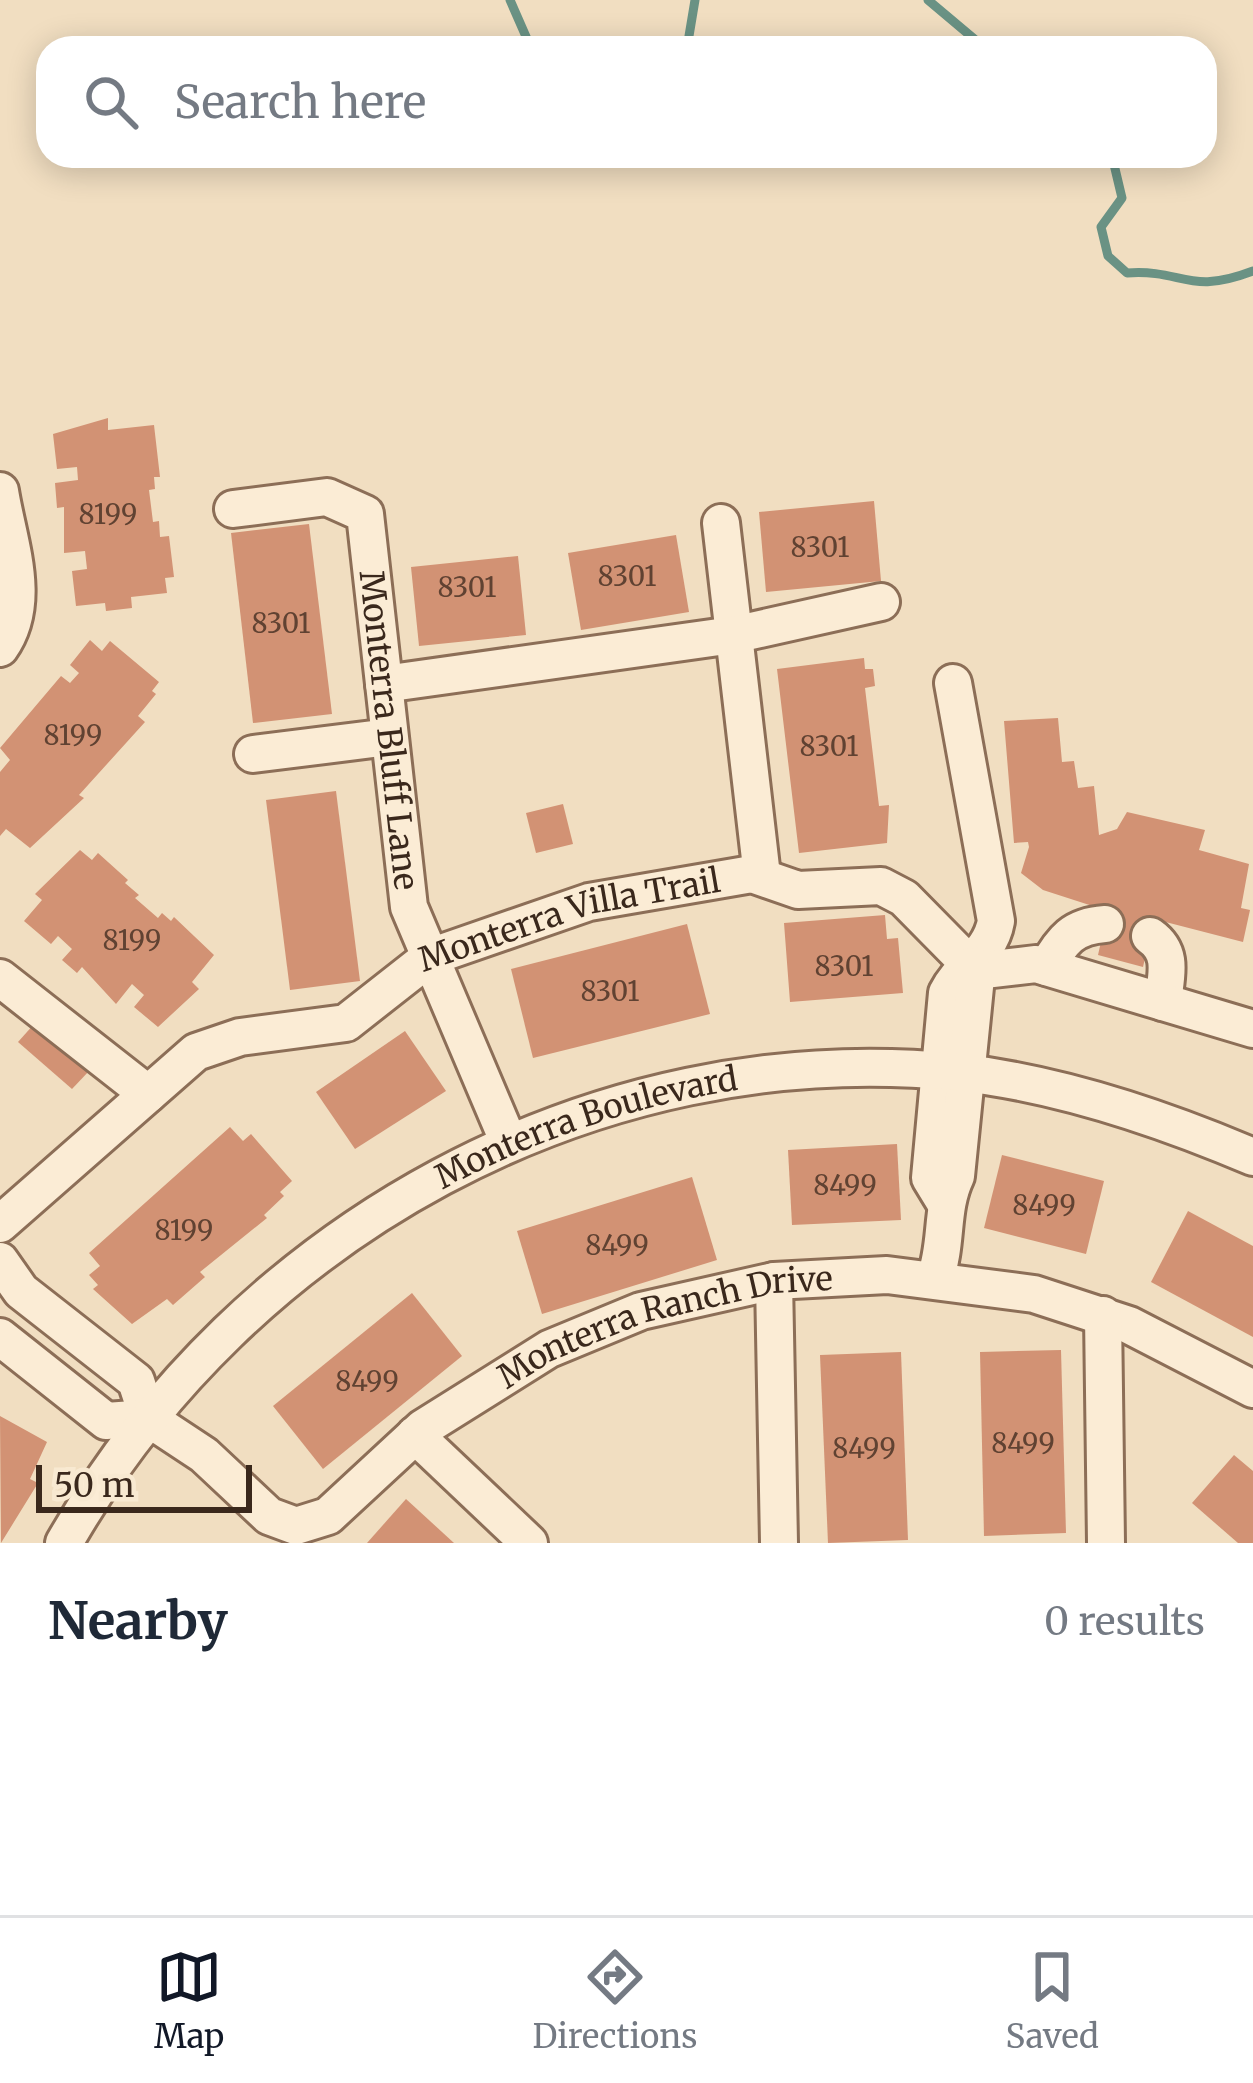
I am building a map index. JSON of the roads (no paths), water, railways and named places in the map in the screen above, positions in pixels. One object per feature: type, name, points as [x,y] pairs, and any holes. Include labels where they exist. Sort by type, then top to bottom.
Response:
[{"type":"street","name":"Monterra Bluff Lane","points":[[233,508],[327,497],[364,514],[409,907],[509,1143]]},
{"type":"street","points":[[0,648],[14,629],[18,596],[1,505]]},
{"type":"street","points":[[721,523],[762,876]]},
{"type":"street","points":[[384,684],[734,635],[881,602]]},
{"type":"street","points":[[935,1278],[942,1259],[944,1201],[930,1178],[953,1072],[947,993],[958,972],[988,946],[996,912],[977,838],[953,683]]},
{"type":"street","points":[[254,754],[389,737]]},
{"type":"street","name":"Monterra Villa Trail","points":[[0,1224],[196,1052],[240,1036],[346,1023],[430,957],[589,902],[711,879],[762,876],[798,890],[872,884],[889,888],[970,966]]},
{"type":"street","points":[[1046,967],[1061,942],[1081,925],[1105,924]]},
{"type":"street","points":[[1150,936],[1163,946],[1168,961],[1163,1002]]},
{"type":"street","points":[[970,966],[990,970],[1023,962],[1046,967],[1253,1029]]},
{"type":"street","points":[[0,978],[148,1094]]},
{"type":"street","name":"Monterra Boulevard","points":[[64,1543],[148,1418],[215,1341],[300,1267],[393,1202],[509,1143],[599,1111],[708,1084],[821,1072],[953,1072],[1100,1101],[1253,1157]]},
{"type":"street","name":"Monterra Ranch Drive","points":[[0,1261],[21,1291],[136,1382],[148,1418]]},
{"type":"street","name":"Monterra Ranch Drive","points":[[4,1340],[106,1421],[148,1418],[204,1455],[269,1516],[296,1526],[328,1516],[415,1435],[505,1372],[594,1328],[689,1297],[774,1280],[836,1275],[935,1278],[1034,1294],[1103,1315],[1175,1345],[1253,1389]]},
{"type":"street","points":[[774,1280],[779,1543]]},
{"type":"street","points":[[4,1340],[39,1305]]},
{"type":"street","points":[[1103,1315],[1106,1543]]},
{"type":"street","points":[[415,1435],[529,1543]]},
{"type":"waterway","points":[[510,0],[526,36]]},
{"type":"waterway","points":[[689,36],[695,0]]},
{"type":"waterway","points":[[928,0],[971,36]]},
{"type":"waterway","points":[[1115,168],[1122,198],[1101,227],[1108,256],[1127,273],[1200,282],[1253,271]]}]
